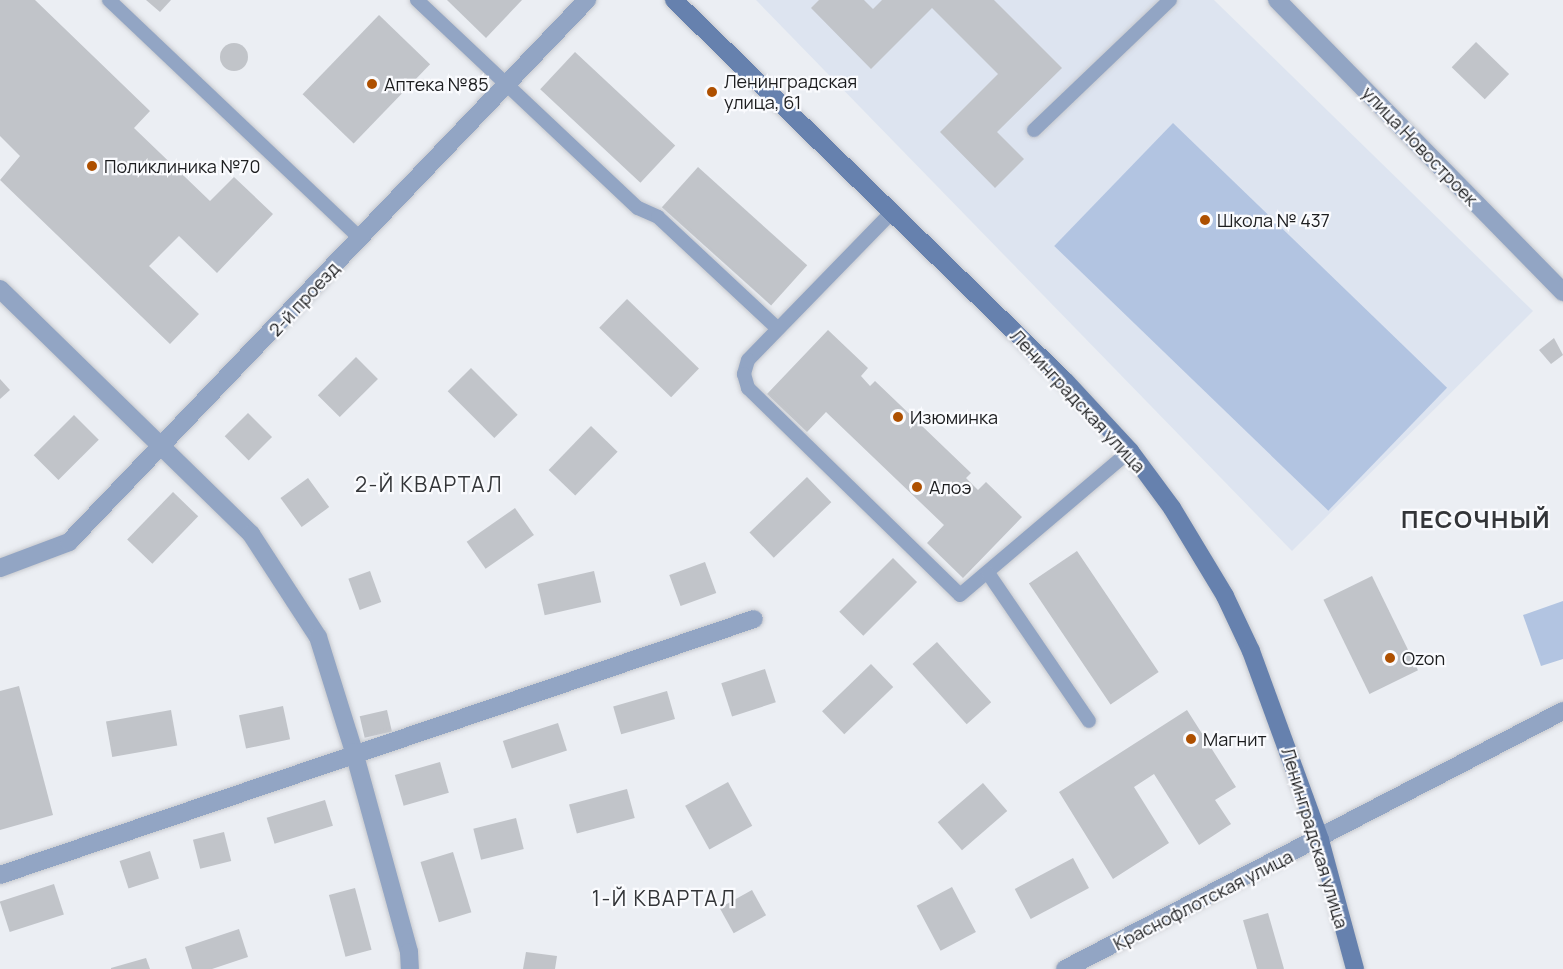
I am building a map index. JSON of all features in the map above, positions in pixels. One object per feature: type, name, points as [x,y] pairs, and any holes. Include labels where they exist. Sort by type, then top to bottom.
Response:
[{"type":"main road","name":"Ленинградская улица","points":[[674,0],[1065,381],[1130,451],[1172,508],[1225,596],[1258,670],[1320,840],[1355,969]]},
{"type":"street","name":"2-й проезд","points":[[0,568],[69,542],[163,448],[587,0]]},
{"type":"street","name":"улица Новостроек","points":[[1277,0],[1563,292]]},
{"type":"street","points":[[0,289],[251,534],[318,637],[354,752],[409,952],[410,969]]},
{"type":"street","points":[[0,875],[354,752],[754,619]]},
{"type":"street","name":"Краснофлотская улица","points":[[1065,969],[1320,840],[1563,711]]},
{"type":"lane","points":[[109,0],[361,239]]},
{"type":"lane","points":[[417,0],[638,208],[658,217],[778,329]]},
{"type":"lane","points":[[1034,130],[1170,0]]},
{"type":"lane","points":[[892,212],[748,360],[744,374],[748,388],[960,595],[1130,451]]},
{"type":"lane","points":[[988,573],[1089,722]]},
{"type":"shaded area","name":"Школа № 437","points":[[756,0],[1214,0],[1533,311],[1292,551]]},
{"type":"shaded area","points":[[1173,123],[1447,388],[1328,511],[1054,246]]},
{"type":"shaded area","points":[[1563,601],[1563,659],[1541,666],[1523,615]]},
{"type":"building","name":"Поликлиника №70","points":[[0,0],[35,0],[150,111],[134,128],[210,201],[234,177],[273,214],[217,273],[179,236],[149,266],[199,314],[170,344],[0,180],[20,156],[0,136]]},
{"type":"building","points":[[146,0],[171,0],[160,12]]},
{"type":"building","points":[[447,0],[522,0],[486,38]]},
{"type":"building","points":[[819,0],[864,0],[873,9],[882,0],[994,0],[1062,68],[997,132],[1024,159],[995,188],[940,132],[998,74],[932,8],[871,69],[811,8]]},
{"type":"building","points":[[379,15],[430,64],[354,143],[303,94]]},
{"type":"building","points":[[1476,42],[1509,74],[1485,99],[1452,67]]},
{"type":"building","points":[[234,43],[244,47],[248,57],[244,67],[234,71],[224,67],[220,57],[224,47]]},
{"type":"building","points":[[575,52],[675,145],[640,183],[540,89]]},
{"type":"building","points":[[698,167],[807,265],[771,305],[662,207]]},
{"type":"building","points":[[627,299],[699,368],[671,397],[599,328]]},
{"type":"building","points":[[828,330],[868,368],[861,376],[870,386],[875,381],[971,473],[966,478],[978,490],[986,482],[1022,517],[963,578],[927,543],[944,525],[826,412],[807,432],[767,394]]},
{"type":"building","points":[[1554,338],[1563,355],[1551,364],[1539,350]]},
{"type":"building","points":[[356,357],[378,379],[340,417],[318,395]]},
{"type":"building","points":[[471,368],[518,415],[494,438],[448,391]]},
{"type":"building","points":[[0,379],[10,390],[0,399]]},
{"type":"building","points":[[248,413],[272,437],[249,460],[225,436]]},
{"type":"building","points":[[74,415],[99,440],[58,480],[34,455]]},
{"type":"building","points":[[591,426],[618,452],[575,496],[549,470]]},
{"type":"building","points":[[807,477],[831,502],[774,558],[749,533]]},
{"type":"building","points":[[308,478],[329,507],[302,527],[280,498]]},
{"type":"building","points":[[173,492],[198,516],[152,564],[127,539]]},
{"type":"building","points":[[515,508],[534,535],[486,569],[467,542]]},
{"type":"building","points":[[1077,551],[1159,672],[1111,704],[1029,583]]},
{"type":"building","points":[[893,558],[917,582],[863,636],[839,612]]},
{"type":"building","points":[[705,562],[716,593],[681,606],[669,575]]},
{"type":"building","points":[[370,571],[381,602],[360,610],[348,579]]},
{"type":"building","points":[[594,571],[601,602],[545,615],[537,584]]},
{"type":"building","points":[[1372,576],[1418,670],[1369,694],[1323,600]]},
{"type":"building","points":[[937,642],[991,702],[967,724],[912,664]]},
{"type":"building","points":[[871,664],[893,687],[844,734],[822,711]]},
{"type":"building","points":[[765,669],[776,702],[732,717],[721,683]]},
{"type":"building","points":[[19,686],[53,815],[0,830],[0,691]]},
{"type":"building","points":[[667,691],[675,719],[621,734],[613,706]]},
{"type":"building","points":[[283,706],[290,739],[246,749],[239,715]]},
{"type":"building","points":[[171,710],[177,745],[112,757],[106,721]]},
{"type":"building","points":[[387,710],[392,731],[365,738],[360,716]]},
{"type":"building","points":[[1187,710],[1236,787],[1215,800],[1231,824],[1199,845],[1154,774],[1134,787],[1169,843],[1113,879],[1059,792]]},
{"type":"building","points":[[558,723],[567,751],[512,769],[503,741]]},
{"type":"building","points":[[440,762],[449,793],[404,806],[395,775]]},
{"type":"building","points":[[728,782],[752,826],[709,849],[685,806]]},
{"type":"building","points":[[983,783],[1007,811],[962,850],[938,822]]},
{"type":"building","points":[[627,789],[635,818],[577,834],[569,805]]},
{"type":"building","points":[[325,800],[333,826],[275,844],[267,818]]},
{"type":"building","points":[[516,818],[524,849],[481,860],[473,829]]},
{"type":"building","points":[[224,832],[231,861],[200,869],[193,840]]},
{"type":"building","points":[[150,851],[159,879],[129,888],[120,861]]},
{"type":"building","points":[[453,852],[471,912],[439,922],[420,862]]},
{"type":"building","points":[[1073,858],[1089,888],[1031,919],[1015,889]]},
{"type":"building","points":[[54,884],[64,914],[10,932],[0,902]]},
{"type":"building","points":[[952,887],[976,932],[941,951],[917,906]]},
{"type":"building","points":[[355,888],[372,950],[345,957],[329,895]]},
{"type":"building","points":[[752,890],[766,915],[734,933],[720,908]]},
{"type":"building","points":[[1268,913],[1284,969],[1257,969],[1243,920]]},
{"type":"building","points":[[239,929],[248,957],[212,969],[192,969],[185,947]]},
{"type":"building","points":[[526,952],[557,956],[555,969],[523,969]]},
{"type":"building","points":[[146,958],[150,969],[111,969],[111,968]]},
{"type":"place","name":"Аптека №85","points":[[372,84]]},
{"type":"place","name":"Ленинградская улица, 61","points":[[712,92]]},
{"type":"place","name":"Поликлиника №70","points":[[92,166]]},
{"type":"place","name":"Школа № 437","points":[[1205,220]]},
{"type":"place","name":"Изюминка","points":[[898,417]]},
{"type":"place","name":"Алоэ","points":[[917,487]]},
{"type":"place","name":"Ozon","points":[[1390,658]]},
{"type":"place","name":"Магнит","points":[[1191,739]]},
{"type":"district","name":"2-Й КВАРТАЛ","points":[[429,484]]},
{"type":"district","name":"ПЕСОЧНЫЙ","points":[[1476,519]]},
{"type":"district","name":"1-Й КВАРТАЛ","points":[[664,898]]}]
